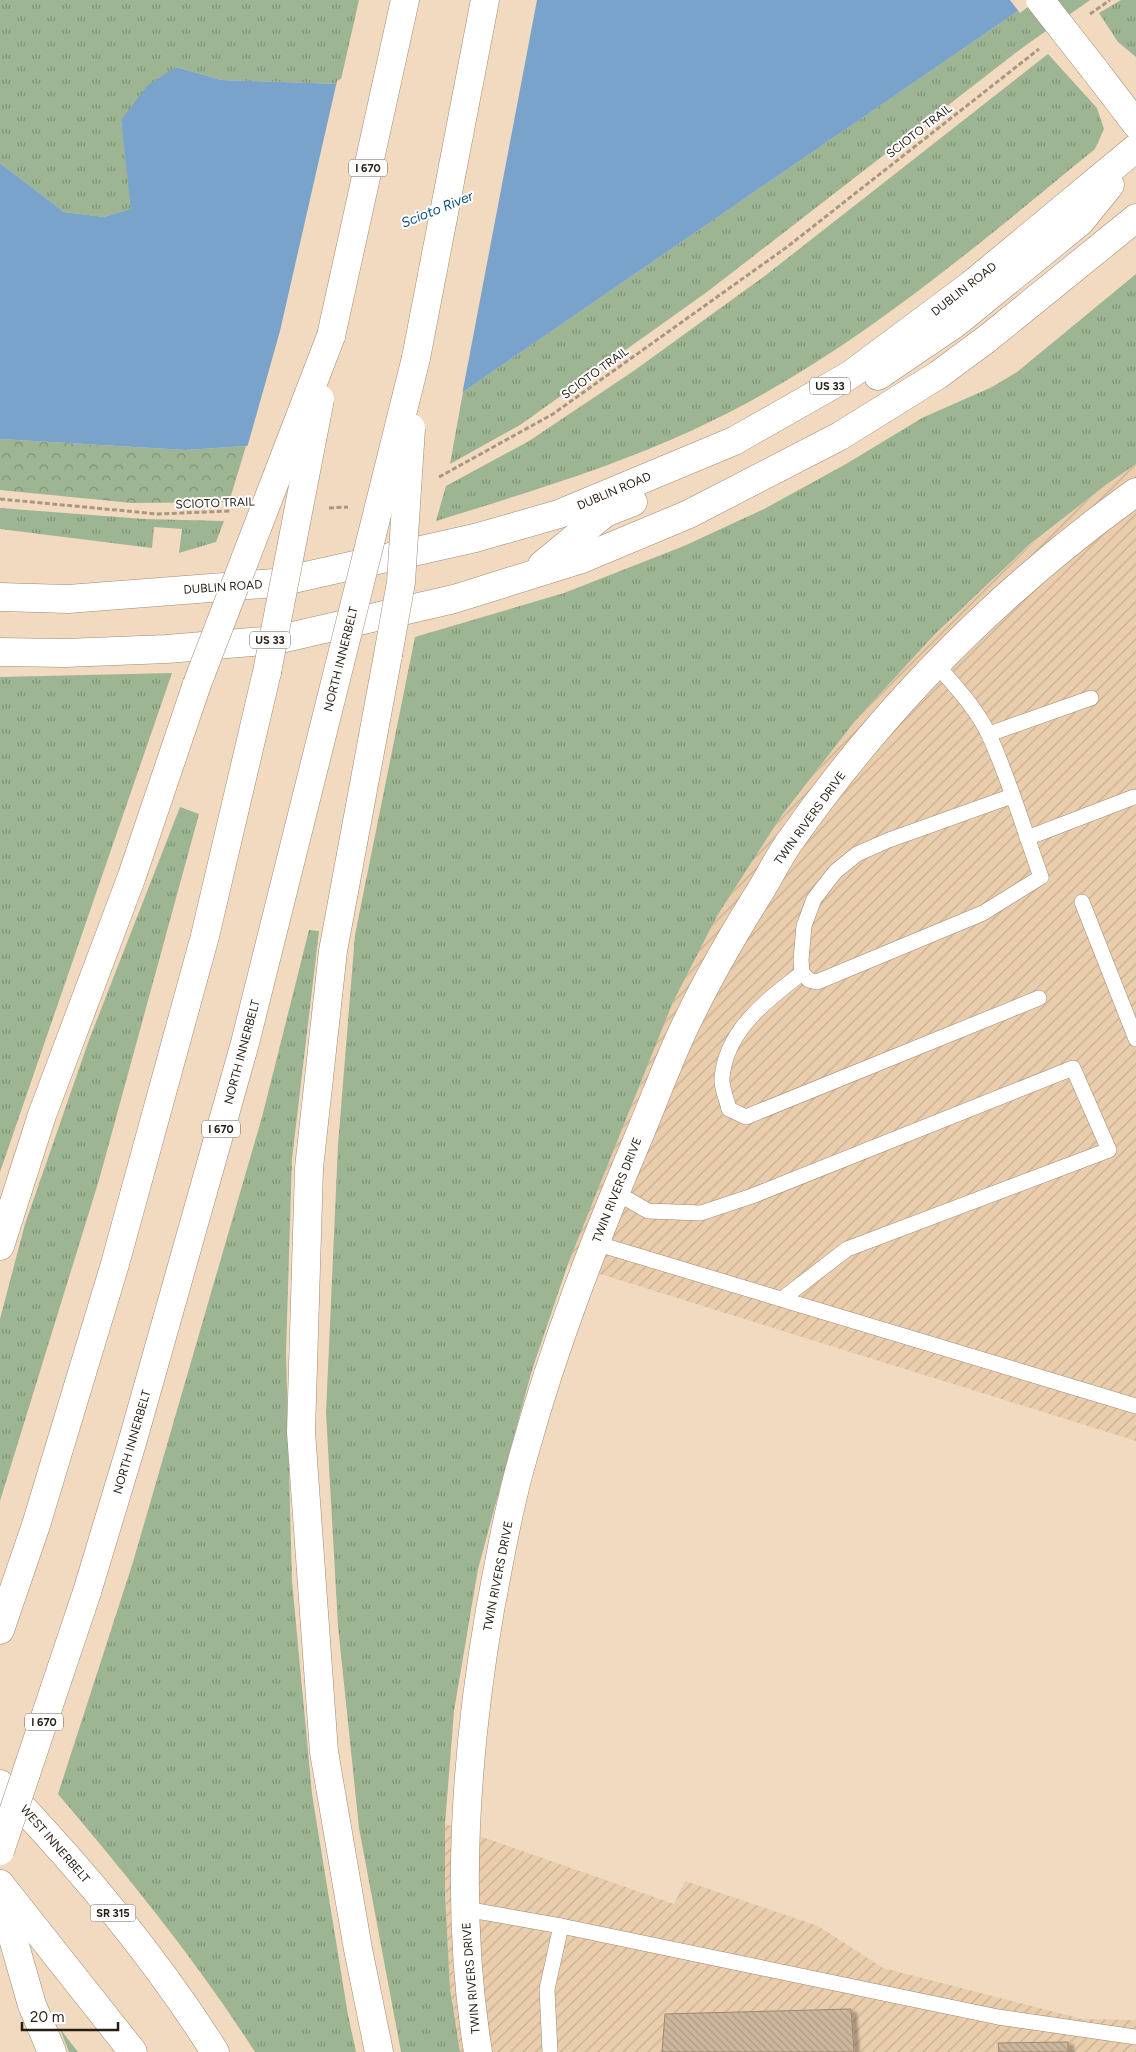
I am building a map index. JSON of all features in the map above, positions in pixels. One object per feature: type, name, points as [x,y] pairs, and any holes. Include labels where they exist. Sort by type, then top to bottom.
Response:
[{"type":"main road","name":"I 670","points":[[0,1630],[36,1525],[115,1264],[205,936],[267,672],[305,484],[331,336],[405,0]]},
{"type":"main road","name":"I 670","points":[[416,358],[485,0]]},
{"type":"main road","points":[[1040,0],[1136,124]]},
{"type":"main road","name":"DUBLIN ROAD","points":[[0,597],[68,599],[275,583],[475,538],[559,514],[734,440],[850,375],[972,284],[1136,148]]},
{"type":"main road","points":[[532,574],[605,514],[742,454],[854,392],[956,323],[1080,222],[1136,153]]},
{"type":"main road","name":"US 33","points":[[0,652],[65,653],[167,649],[276,640],[454,599],[579,560],[690,514],[840,436],[938,374],[981,344],[1136,218]]},
{"type":"main road","points":[[0,1246],[42,1115],[132,876],[197,684],[331,336]]},
{"type":"main road","points":[[379,2052],[358,1949],[324,1752],[301,1432],[309,1168],[333,952],[401,582],[416,358]]},
{"type":"main road","name":"NORTH INNERBELT","points":[[0,1851],[86,1592],[132,1443],[245,1044],[416,358]]},
{"type":"main road","name":"TWIN RIVERS DRIVE","points":[[478,2052],[473,2019],[465,1909],[466,1823],[479,1672],[498,1565],[523,1457],[556,1350],[615,1192],[686,1025],[724,950],[786,847],[862,746],[936,664],[1004,598],[1088,526],[1136,492]]},
{"type":"main road","name":"WEST INNERBELT","points":[[0,1784],[62,1849],[182,2000],[215,2052]]},
{"type":"main road","points":[[0,1884],[133,2052]]},
{"type":"main road","points":[[0,1893],[32,2004],[52,2052]]},
{"type":"lane","points":[[936,664],[968,701],[989,734],[1012,796],[1041,877],[983,913],[817,982],[809,980],[802,973],[801,960],[804,926],[814,899],[835,872],[857,854],[889,840],[1012,796]]},
{"type":"lane","points":[[989,734],[1091,698]]},
{"type":"lane","points":[[1027,838],[1134,797]]},
{"type":"lane","points":[[1082,902],[1136,1039]]},
{"type":"lane","points":[[802,973],[758,1008],[731,1044],[722,1080],[729,1109],[746,1117],[1039,998]]},
{"type":"lane","points":[[615,1192],[648,1211],[701,1213],[752,1196],[1073,1068],[1109,1150],[847,1249],[782,1299]]},
{"type":"lane","points":[[595,1243],[1136,1406]]},
{"type":"lane","points":[[465,1909],[561,1926],[998,2017],[1136,2036]]},
{"type":"lane","points":[[550,2052],[547,1989],[561,1926]]},
{"type":"path","points":[[1087,16],[1110,0]]},
{"type":"path","name":"SCIOTO TRAIL","points":[[431,482],[553,414],[787,247],[1042,47]]},
{"type":"path","name":"SCIOTO TRAIL","points":[[0,499],[158,514],[238,511]]},
{"type":"path","points":[[328,508],[358,507]]},
{"type":"shaded area","points":[[1136,464],[1136,1441],[568,1264],[673,1002],[717,916],[782,815],[855,721],[935,634],[1030,545],[1107,484]]},
{"type":"shaded area","points":[[445,1824],[674,1904],[685,1881],[818,1926],[883,1968],[1082,2019],[1136,2020],[1136,2052],[460,2052],[450,1989],[445,1893]]},
{"type":"green space","points":[[0,0],[359,0],[340,84],[221,80],[176,67],[121,120],[132,209],[104,217],[64,212],[0,163]]},
{"type":"green space","points":[[1034,0],[1090,0],[1022,48],[707,292],[520,425],[450,464],[463,392]]},
{"type":"green space","points":[[1121,0],[1136,0],[1136,57],[1118,42],[1099,13]]},
{"type":"green space","points":[[1048,54],[1097,108],[1104,129],[1095,149],[952,265],[853,338],[748,402],[693,430],[598,468],[436,521],[446,486],[529,441],[635,370],[766,275]]},
{"type":"green space","points":[[1136,274],[1136,464],[1107,484],[1029,545],[935,634],[855,721],[782,815],[717,916],[673,1002],[568,1264],[532,1370],[478,1569],[454,1711],[445,1824],[445,1893],[450,1989],[460,2052],[401,2052],[359,1828],[338,1626],[326,1413],[338,1145],[355,935],[415,637],[564,593],[684,546],[764,509],[846,464],[922,418],[992,387],[1017,372]]},
{"type":"green space","points":[[0,439],[185,450],[246,446],[229,502],[132,503],[0,490]]},
{"type":"green space","points":[[0,508],[144,519],[224,521],[216,542],[179,553],[182,529],[154,527],[152,548],[0,529]]},
{"type":"green space","points":[[172,673],[0,1172],[0,677]]},
{"type":"green space","points":[[180,807],[199,814],[99,1180],[0,1501],[0,1319],[25,1224],[89,1040]]},
{"type":"green space","points":[[309,930],[319,931],[292,1159],[286,1352],[292,1581],[312,1794],[348,2015],[356,2052],[255,2052],[186,1952],[58,1794],[133,1562],[262,1117]]},
{"type":"green space","points":[[60,2029],[78,2052],[69,2052]]},
{"type":"water","name":"Scioto River","points":[[490,0],[1034,0],[463,392],[348,432],[246,446],[185,450],[0,439],[0,163],[64,212],[104,217],[131,209],[121,120],[148,85],[176,67],[221,80],[340,84]]},
{"type":"pier","points":[[485,0],[537,0],[462,395],[349,435],[247,448],[280,331],[337,81]]},
{"type":"pier","points":[[1010,0],[1037,0],[1020,13]]},
{"type":"building","points":[[851,2009],[854,2052],[662,2052],[665,2014]]},
{"type":"building","points":[[1068,2042],[1068,2052],[999,2052],[998,2043]]}]
